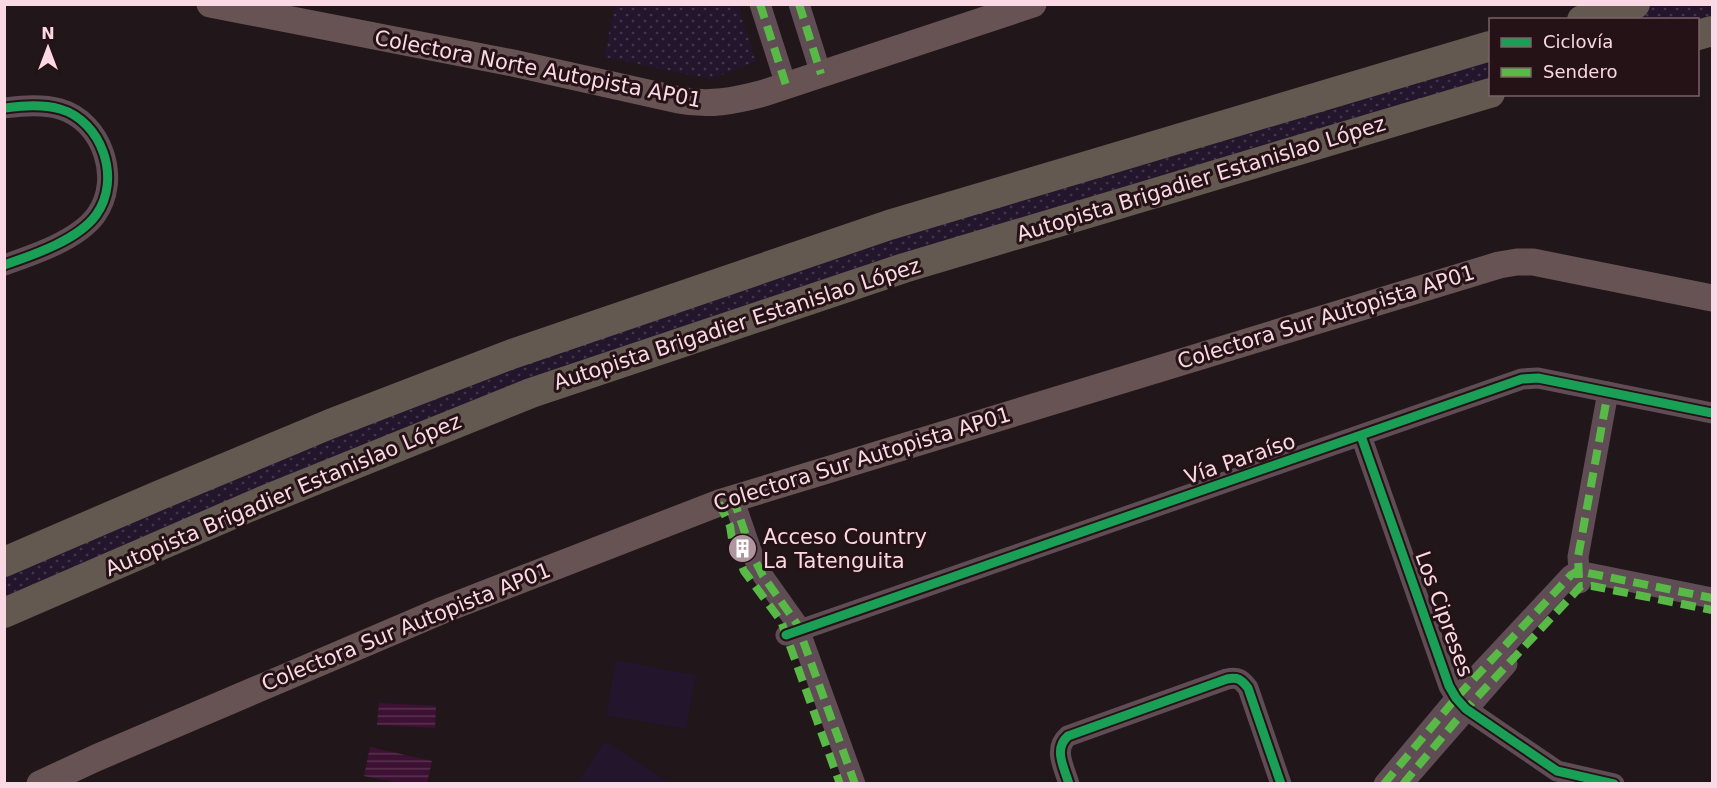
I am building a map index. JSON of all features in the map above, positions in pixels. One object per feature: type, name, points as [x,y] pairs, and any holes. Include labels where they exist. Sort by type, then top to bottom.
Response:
[{"type":"highway","points":[[1589,18],[1635,4]]},
{"type":"highway","name":"Autopista Brigadier Estanislao López","points":[[4,562],[330,424],[512,354],[889,225],[1489,47]]},
{"type":"highway","name":"Autopista Brigadier Estanislao López","points":[[4,613],[263,501],[531,393],[904,268],[1489,94]]},
{"type":"highway","points":[[4,628],[165,557],[263,501]]},
{"type":"main road","name":"Colectora Norte Autopista AP01","points":[[210,4],[513,63],[696,103],[718,104],[739,100],[821,74],[1033,4]]},
{"type":"main road","name":"Colectora Sur Autopista AP01","points":[[40,783],[443,610],[726,501],[1499,265],[1533,262],[1713,298]]},
{"type":"street","points":[[760,4],[786,85]]},
{"type":"street","points":[[799,4],[821,74]]},
{"type":"street","points":[[4,108],[42,106],[61,109],[79,119],[91,130],[101,145],[108,166],[108,182],[104,200],[96,215],[89,222],[78,232],[57,243],[4,265]]},
{"type":"street","name":"Vía Paraíso","points":[[793,633],[1522,379],[1538,378],[1713,413]]},
{"type":"street","points":[[1580,579],[1578,557],[1608,392]]},
{"type":"street","name":"Los Cipreses","points":[[1361,436],[1449,686],[1461,703],[1557,771],[1614,783]]},
{"type":"street","points":[[726,501],[734,545],[744,571],[781,621],[793,633],[855,783]]},
{"type":"street","points":[[1384,783],[1461,703],[1571,575],[1592,586],[1713,610]]},
{"type":"street","points":[[1580,579],[1713,598]]},
{"type":"street","points":[[793,633],[840,783]]},
{"type":"street","points":[[1070,783],[1059,753],[1061,742],[1068,736],[1227,679],[1236,678],[1242,680],[1248,688],[1281,783]]},
{"type":"street","points":[[1403,783],[1461,703]]},
{"type":"shaded area","points":[[738,4],[756,62],[710,79],[604,57],[615,5]]},
{"type":"shaded area","points":[[1635,5],[1712,5],[1712,31],[1699,35],[1699,18],[1589,18]]},
{"type":"shaded area","points":[[1489,46],[1489,93],[718,329],[5,613],[4,562],[512,354]]},
{"type":"shaded area","points":[[616,660],[696,675],[686,729],[606,715]]},
{"type":"shaded area","points":[[379,703],[436,706],[435,728],[377,725]]},
{"type":"shaded area","points":[[605,741],[670,783],[577,783]]},
{"type":"shaded area","points":[[370,747],[432,761],[427,783],[399,783],[364,776]]},
{"type":"marked path","points":[[760,4],[786,85]]},
{"type":"marked path","points":[[799,4],[821,74]]},
{"type":"marked path","points":[[1579,578],[1578,557],[1608,392]]},
{"type":"marked path","points":[[733,498],[753,556],[763,576],[797,624],[855,784]]},
{"type":"marked path","points":[[719,503],[730,526],[733,545],[744,571],[781,621],[840,784]]},
{"type":"marked path","points":[[1384,784],[1456,698],[1571,575],[1578,571],[1712,598]]},
{"type":"marked path","points":[[1403,784],[1466,709],[1581,586],[1592,586],[1712,610]]},
{"type":"cycle path","points":[[4,108],[46,106],[75,116],[97,138],[104,153],[107,169],[104,201],[88,224],[54,246],[4,265]]},
{"type":"cycle path","points":[[786,635],[1522,379],[1538,378],[1712,413]]},
{"type":"cycle path","points":[[1361,436],[1449,686],[1456,698],[1466,709],[1557,771],[1614,784]]},
{"type":"cycle path","points":[[1069,784],[1060,752],[1068,736],[1234,678],[1248,688],[1281,784]]},
{"type":"place","name":"Acceso Country La Tatenguita","points":[[742,549]]}]
